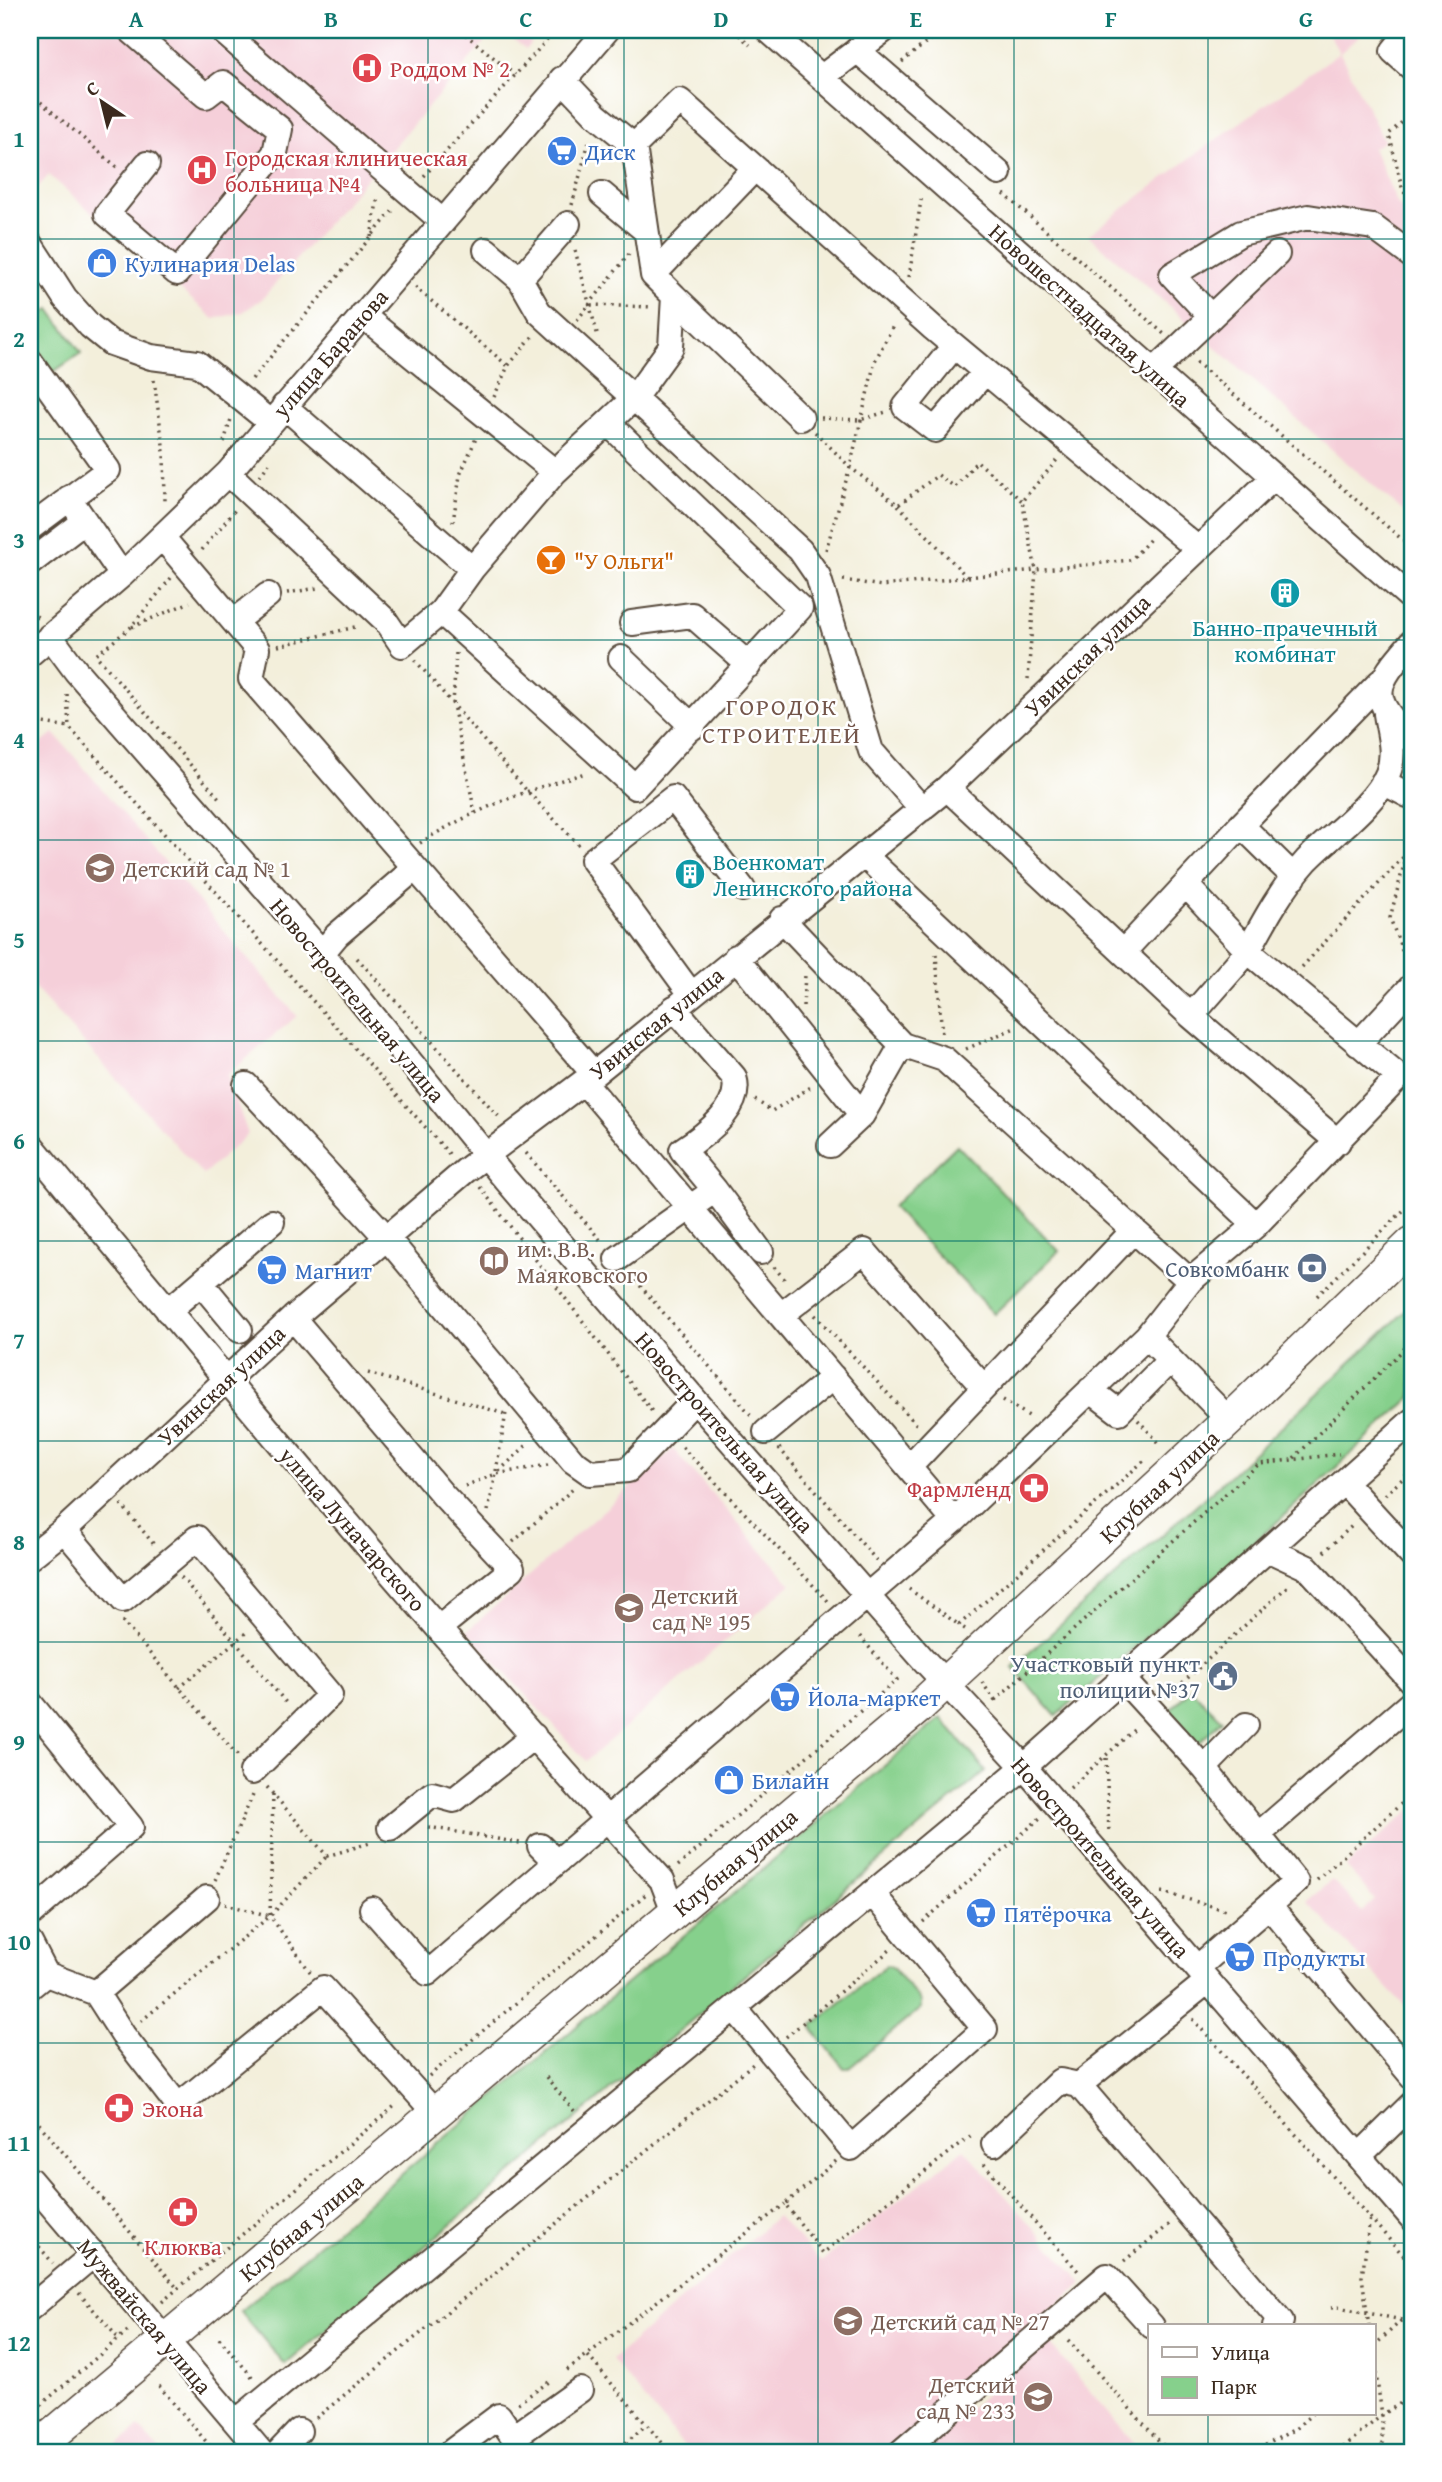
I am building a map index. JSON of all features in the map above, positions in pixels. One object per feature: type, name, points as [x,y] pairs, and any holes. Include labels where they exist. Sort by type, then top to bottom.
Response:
[{"type":"main road","name":"Клубная улица","points":[[38,2450],[919,1707],[945,1680],[1229,1420],[1412,1243]]},
{"type":"street","points":[[130,30],[206,96],[223,83],[280,129],[275,153],[177,273],[107,214],[140,172]]},
{"type":"street","points":[[221,30],[442,221]]},
{"type":"street","name":"улица Баранова","points":[[30,654],[122,575],[284,416],[362,315],[562,79],[607,30]]},
{"type":"street","name":"Новошестнадцатая улица","points":[[768,30],[1412,599]]},
{"type":"street","points":[[822,77],[884,30]]},
{"type":"street","points":[[1410,30],[1393,51],[1412,68]]},
{"type":"street","points":[[857,50],[999,173]]},
{"type":"street","points":[[562,79],[596,115],[634,146],[653,275],[673,302],[801,418]]},
{"type":"street","points":[[634,146],[680,101],[954,346],[1198,549]]},
{"type":"street","points":[[653,275],[755,168]]},
{"type":"street","points":[[602,194],[646,231]]},
{"type":"street","points":[[1211,317],[1172,275],[1241,233],[1308,217],[1373,228],[1412,256]]},
{"type":"street","points":[[520,279],[568,224]]},
{"type":"street","points":[[30,244],[65,298],[90,326],[111,343],[151,358],[197,363],[284,416],[391,496],[472,569]]},
{"type":"street","points":[[486,250],[520,279],[539,312],[800,550],[818,576],[871,751],[922,809]]},
{"type":"street","points":[[1153,372],[1277,254]]},
{"type":"street","points":[[228,473],[385,620],[402,645],[449,620],[472,569],[555,472],[634,398],[671,347],[673,302]]},
{"type":"street","points":[[362,315],[555,472]]},
{"type":"street","points":[[954,346],[905,407],[935,430],[985,372]]},
{"type":"street","points":[[30,361],[108,470],[30,528]]},
{"type":"street","points":[[449,620],[635,787],[800,608],[608,424]]},
{"type":"street","name":"Увинская улица","points":[[30,1557],[64,1530],[293,1318],[486,1154],[589,1078],[947,788],[1273,478]]},
{"type":"street","points":[[69,498],[122,575]]},
{"type":"street","points":[[30,563],[85,521]]},
{"type":"street","points":[[162,537],[257,649],[251,679],[589,1078],[691,1209],[954,1521]]},
{"type":"street","points":[[235,621],[268,596]]},
{"type":"street","points":[[632,623],[692,615],[749,665]]},
{"type":"street","name":"Новостроительная улица","points":[[50,636],[76,671],[329,944],[486,1154],[695,1400],[945,1680],[1031,1759],[1203,1975],[1412,2218]]},
{"type":"street","points":[[1123,952],[1241,825],[1381,682],[1412,642]]},
{"type":"street","points":[[621,658],[693,727]]},
{"type":"street","points":[[1191,1016],[1248,951],[1276,899],[1294,877],[1383,782],[1393,753],[1380,696],[1381,682]]},
{"type":"street","points":[[1386,714],[1412,740]]},
{"type":"street","points":[[1383,782],[1410,794]]},
{"type":"street","points":[[947,788],[1191,1016],[1338,1142]]},
{"type":"street","points":[[743,889],[673,798],[593,860],[734,1077],[738,1088],[734,1098],[709,1133],[682,1150],[761,1252]]},
{"type":"street","points":[[1241,825],[1294,877]]},
{"type":"street","points":[[863,855],[1256,1225]]},
{"type":"street","points":[[329,944],[408,862]]},
{"type":"street","points":[[372,1909],[428,1973],[548,1854],[607,1820],[868,1596],[888,1574],[954,1521],[1147,1336],[1190,1281],[1256,1225],[1399,1077],[1248,951],[1186,885]]},
{"type":"street","points":[[782,919],[902,1045],[944,1059],[1190,1281]]},
{"type":"street","points":[[736,957],[862,1115]]},
{"type":"street","points":[[1358,1044],[1410,977]]},
{"type":"street","points":[[830,1145],[862,1115],[902,1045]]},
{"type":"street","points":[[246,1085],[387,1238],[545,1428],[582,1467],[628,1470],[695,1400]]},
{"type":"street","name":"улица Луначарского","points":[[30,1144],[226,1381],[439,1629],[662,1880],[675,1914]]},
{"type":"street","points":[[617,1259],[715,1190]]},
{"type":"street","points":[[169,1311],[272,1222]]},
{"type":"street","points":[[909,1467],[1134,1230]]},
{"type":"street","points":[[781,1315],[864,1251],[984,1388]]},
{"type":"street","points":[[201,1283],[240,1330]]},
{"type":"street","points":[[293,1318],[443,1494],[512,1569],[439,1629]]},
{"type":"street","points":[[1147,1336],[1229,1420]]},
{"type":"street","points":[[1090,1390],[1119,1412],[1170,1360]]},
{"type":"street","points":[[766,1432],[833,1377]]},
{"type":"street","points":[[236,2422],[735,2009],[1031,1759],[1412,1421]]},
{"type":"street","points":[[1344,1482],[1412,1556]]},
{"type":"street","points":[[64,1530],[123,1600],[197,1538],[330,1695],[303,1722],[253,1782]]},
{"type":"street","points":[[1269,1550],[1308,1568],[1412,1682]]},
{"type":"street","points":[[1079,2085],[1180,2004],[1203,1975],[1262,1912],[1296,1882],[1204,1768],[1121,1677]]},
{"type":"street","points":[[1259,1834],[1412,1702]]},
{"type":"street","points":[[30,1703],[131,1827],[30,1915]]},
{"type":"street","points":[[1204,1768],[1246,1725]]},
{"type":"street","points":[[390,1828],[432,1794],[454,1800],[534,1736]]},
{"type":"street","points":[[735,2009],[851,2148],[985,2029],[872,1892]]},
{"type":"street","points":[[96,1993],[207,1898]]},
{"type":"street","points":[[1262,1912],[1412,2076]]},
{"type":"street","points":[[30,1943],[38,1980],[96,1993],[123,2035],[178,2106],[323,1989],[436,2114]]},
{"type":"street","points":[[980,2145],[1060,2081],[1079,2085],[1281,2321],[1277,2324]]},
{"type":"street","points":[[1359,2156],[1412,2104]]},
{"type":"street","name":"Мужвайская улица","points":[[30,2180],[261,2452]]},
{"type":"street","points":[[30,2308],[93,2255]]},
{"type":"street","points":[[901,2452],[1099,2282],[1150,2324]]},
{"type":"street","points":[[452,2452],[499,2416],[518,2443],[573,2380]]},
{"type":"street","points":[[279,2452],[299,2431]]},
{"type":"path","points":[[460,30],[515,75]]},
{"type":"path","points":[[30,93],[140,172]]},
{"type":"path","points":[[1412,113],[1389,134],[1403,191],[1412,200]]},
{"type":"path","points":[[596,115],[568,224],[609,376]]},
{"type":"path","points":[[371,237],[383,170]]},
{"type":"path","points":[[922,192],[905,302],[875,361],[850,467],[818,576],[882,586],[1131,560],[1166,522]]},
{"type":"path","points":[[565,335],[646,231]]},
{"type":"path","points":[[410,284],[508,366]]},
{"type":"path","points":[[589,305],[673,302]]},
{"type":"path","points":[[151,358],[164,452],[166,508]]},
{"type":"path","points":[[801,418],[860,420],[905,407]]},
{"type":"path","points":[[221,800],[96,655],[130,628],[167,580],[188,569],[249,491],[284,416]]},
{"type":"path","points":[[801,418],[850,467],[898,505],[967,577]]},
{"type":"path","points":[[1022,501],[1071,444]]},
{"type":"path","points":[[898,505],[938,475],[955,487],[976,461],[1022,501],[1036,570],[1026,713]]},
{"type":"path","points":[[1377,519],[1412,548]]},
{"type":"path","points":[[268,596],[347,584]]},
{"type":"path","points":[[130,628],[211,593]]},
{"type":"path","points":[[257,649],[288,645],[385,620]]},
{"type":"path","points":[[449,620],[453,705],[475,813]]},
{"type":"path","points":[[402,645],[527,791],[593,860]]},
{"type":"path","points":[[66,690],[69,727]]},
{"type":"path","points":[[408,862],[455,822],[527,791],[612,766]]},
{"type":"path","points":[[1410,794],[1407,853],[1390,918],[1410,977]]},
{"type":"path","points":[[1286,984],[1407,853]]},
{"type":"path","points":[[933,920],[944,1059],[1037,1019]]},
{"type":"path","points":[[329,944],[514,1135],[528,1156],[888,1574],[986,1645],[982,1682],[1003,1711]]},
{"type":"path","points":[[800,1037],[808,946]]},
{"type":"path","points":[[738,1088],[772,1111],[830,1075]]},
{"type":"path","points":[[1316,1297],[1412,1202]]},
{"type":"path","points":[[761,1252],[801,1300],[933,1442]]},
{"type":"path","points":[[1292,1459],[1412,1341]]},
{"type":"path","points":[[333,1363],[545,1428],[496,1474]]},
{"type":"path","points":[[490,1547],[496,1474],[511,1387]]},
{"type":"path","points":[[984,1388],[1049,1429]]},
{"type":"path","points":[[1125,1406],[1161,1446]]},
{"type":"path","points":[[959,1625],[1171,1437]]},
{"type":"path","points":[[995,1700],[1259,1464],[1342,1454]]},
{"type":"path","points":[[443,1494],[496,1474],[582,1467]]},
{"type":"path","points":[[490,1547],[582,1467]]},
{"type":"path","points":[[1069,1789],[1106,1758],[1152,1711],[1412,1470]]},
{"type":"path","points":[[108,1489],[233,1643],[303,1722]]},
{"type":"path","points":[[179,1688],[265,1618]]},
{"type":"path","points":[[30,2414],[897,1680]]},
{"type":"path","points":[[1101,1827],[1109,1836],[1106,1758]]},
{"type":"path","points":[[1031,1759],[1069,1789],[1077,1799]]},
{"type":"path","points":[[253,1782],[207,1898],[270,1916]]},
{"type":"path","points":[[273,1794],[270,1916],[323,1989]]},
{"type":"path","points":[[1316,1881],[1412,1794]]},
{"type":"path","points":[[299,2431],[769,2051],[1027,1832]]},
{"type":"path","points":[[123,2035],[270,1916],[327,1856]]},
{"type":"path","points":[[1163,1899],[1155,1890],[1262,1912]]},
{"type":"path","points":[[1180,2004],[1412,2265]]},
{"type":"path","points":[[545,2077],[589,2128]]},
{"type":"path","points":[[30,2113],[178,2289]]},
{"type":"path","points":[[785,2204],[823,2253],[965,2141]]},
{"type":"path","points":[[965,2141],[980,2145],[1099,2282],[1185,2210]]},
{"type":"path","points":[[965,2141],[980,2145]]},
{"type":"path","points":[[573,2380],[589,2356],[785,2204],[851,2148]]},
{"type":"path","points":[[1369,2324],[1362,2277],[1370,2217]]},
{"type":"path","points":[[1331,2308],[1412,2322]]},
{"type":"path","points":[[1376,2344],[1402,2320]]},
{"type":"path","points":[[1052,2322],[1169,2452]]},
{"type":"path","points":[[589,2356],[670,2452]]},
{"type":"path","points":[[1376,2373],[1382,2415],[1382,2452]]},
{"type":"path","points":[[499,2416],[555,2378]]},
{"type":"path","points":[[159,2386],[215,2452]]},
{"type":"path","points":[[1338,2452],[1382,2415],[1411,2396]]},
{"type":"path","points":[[1253,2452],[1296,2429],[1310,2416]]},
{"type":"path","points":[[615,2452],[646,2425]]},
{"type":"path","points":[[1238,2452],[1241,2438]]},
{"type":"path","points":[[208,2444],[208,2452]]},
{"type":"shaded area","name":"Городская клиническая больница №4","points":[[30,30],[495,30],[262,299],[243,312],[214,319],[49,175],[30,196]]},
{"type":"shaded area","points":[[512,30],[540,30],[526,49],[510,37],[514,32]]},
{"type":"shaded area","points":[[1320,30],[1366,30],[1340,53],[1384,141],[1373,148],[1398,205],[1412,217],[1412,520],[1088,235],[1201,150],[1339,53],[1331,37]]},
{"type":"shaded area","name":"Детский сад № 1","points":[[54,733],[297,1016],[227,1075],[248,1134],[203,1175],[30,983],[30,753]]},
{"type":"shaded area","name":"Детский сад № 195","points":[[673,1449],[791,1584],[586,1761],[467,1631]]},
{"type":"shaded area","points":[[1412,1809],[1412,2014],[1307,1901],[1332,1880],[1362,1912],[1375,1900],[1346,1866]]},
{"type":"shaded area","name":"Детский сад № 27","points":[[964,2149],[1083,2283],[889,2452],[689,2452],[612,2360],[777,2216],[821,2262]]},
{"type":"shaded area","name":"Детский сад № 233","points":[[1048,2341],[1141,2452],[918,2452]]},
{"type":"shaded area","points":[[139,2427],[161,2452],[109,2452]]},
{"type":"green space","points":[[50,309],[81,353],[53,372],[30,339],[30,323]]},
{"type":"green space","points":[[957,1145],[1059,1251],[994,1314],[892,1207]]},
{"type":"green space","points":[[1412,1305],[1412,1397],[1275,1524],[1056,1716],[1013,1667],[1230,1475]]},
{"type":"green space","points":[[1191,1689],[1222,1720],[1194,1748],[1163,1717]]},
{"type":"green space","points":[[941,1718],[986,1771],[285,2365],[240,2311]]},
{"type":"green space","points":[[886,1965],[892,1967],[921,2002],[921,2008],[849,2068],[844,2068],[814,2031],[813,2025]]},
{"type":"place","name":"Роддом № 2","points":[[367,68]]},
{"type":"place","name":"Диск","points":[[562,151]]},
{"type":"place","name":"Городская клиническая больница №4","points":[[202,170]]},
{"type":"place","name":"Кулинария Delas","points":[[102,263]]},
{"type":"place","name":"\"У Ольги\"","points":[[551,560]]},
{"type":"place","name":"Банно-прачечный комбинат","points":[[1285,593]]},
{"type":"place","name":"Детский сад № 1","points":[[100,868]]},
{"type":"place","name":"Военкомат Ленинского района","points":[[690,874]]},
{"type":"place","name":"им. В.В. Маяковского","points":[[494,1261]]},
{"type":"place","name":"Совкомбанк","points":[[1312,1268]]},
{"type":"place","name":"Магнит","points":[[272,1270]]},
{"type":"place","name":"Фармленд","points":[[1034,1488]]},
{"type":"place","name":"Детский сад № 195","points":[[629,1608]]},
{"type":"place","name":"Участковый пункт полиции №37","points":[[1223,1676]]},
{"type":"place","name":"Йола-маркет","points":[[785,1697]]},
{"type":"place","name":"Билайн","points":[[729,1780]]},
{"type":"place","name":"Пятёрочка","points":[[981,1913]]},
{"type":"place","name":"Продукты","points":[[1240,1957]]},
{"type":"place","name":"Экона","points":[[119,2108]]},
{"type":"place","name":"Клюква","points":[[183,2212]]},
{"type":"place","name":"Детский сад № 27","points":[[848,2321]]},
{"type":"place","name":"Детский сад № 233","points":[[1038,2397]]},
{"type":"district","name":"ГОРОДОК СТРОИТЕЛЕЙ","points":[[782,720]]}]
